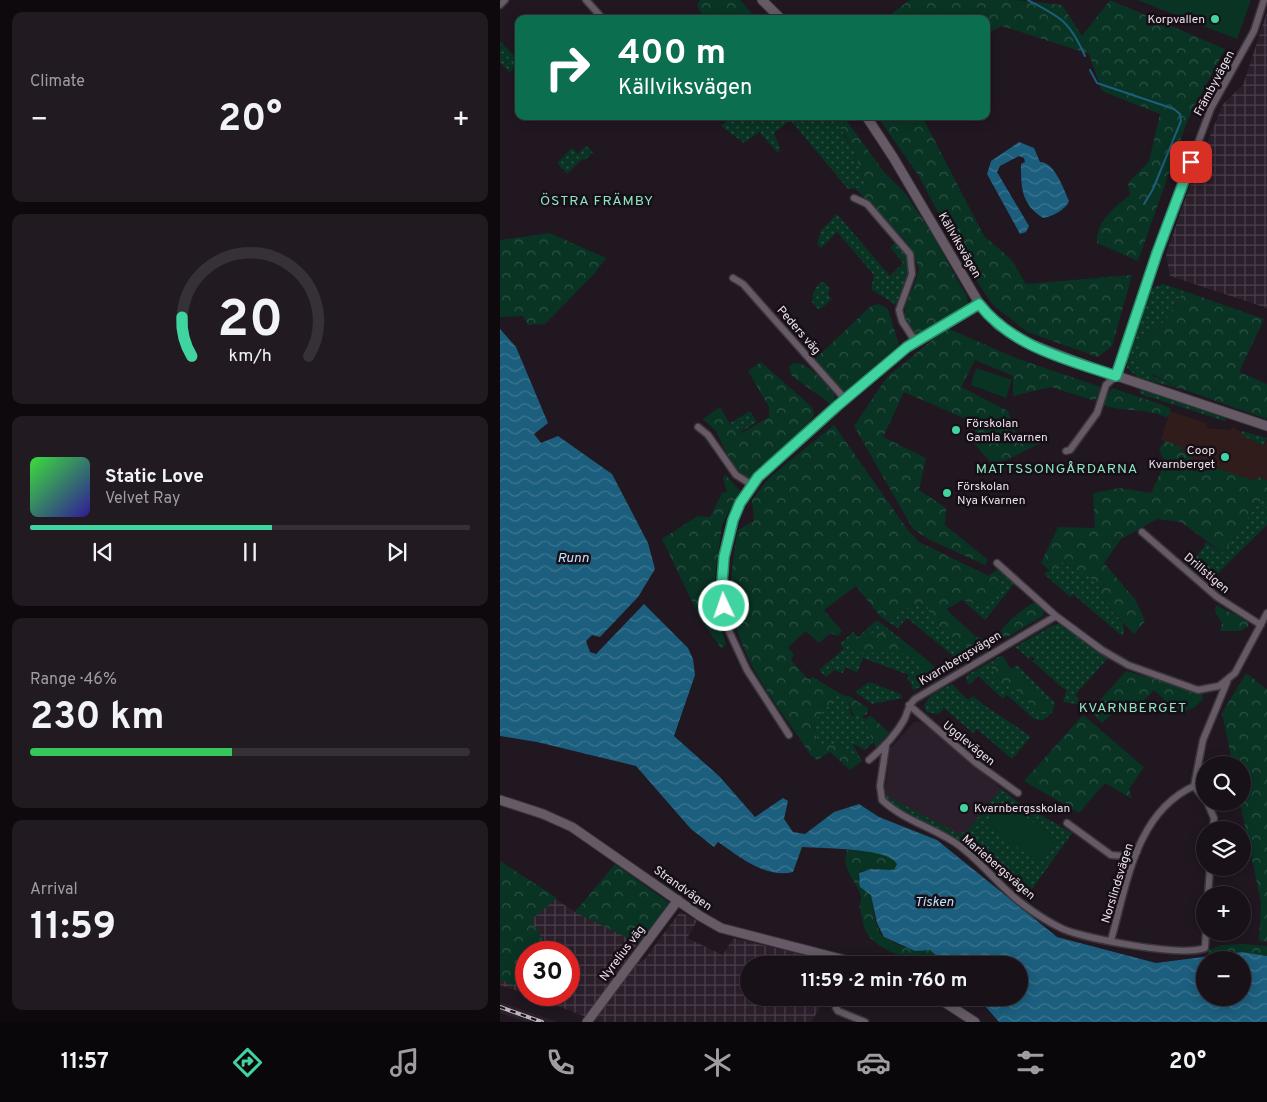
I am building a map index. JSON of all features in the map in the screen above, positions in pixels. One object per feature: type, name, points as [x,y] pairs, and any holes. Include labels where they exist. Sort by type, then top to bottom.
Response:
[{"type":"street","points":[[500,5],[505,0]]},
{"type":"street","points":[[586,0],[599,15]]},
{"type":"street","points":[[762,0],[777,15]]},
{"type":"street","name":"Främbyvägen","points":[[1116,376],[1157,253],[1211,108],[1254,31],[1264,0]]},
{"type":"street","name":"Källviksvägen","points":[[869,120],[893,157],[979,304],[998,325],[1018,339],[1116,376],[1267,426]]},
{"type":"street","points":[[854,198],[867,204],[910,254],[912,274],[899,310],[902,321],[915,341]]},
{"type":"street","name":"Peders väg","points":[[733,278],[743,284],[845,399]]},
{"type":"street","points":[[789,735],[738,654],[729,631],[722,583],[729,535],[735,514],[752,485],[767,468],[845,399],[915,341],[979,304]]},
{"type":"street","points":[[1066,451],[1070,450],[1097,414],[1106,385],[1116,376]]},
{"type":"street","points":[[698,427],[708,435],[736,475],[752,485]]},
{"type":"street","name":"Drillstigen","points":[[1142,532],[1217,597],[1260,625]]},
{"type":"street","points":[[997,563],[1056,616],[1089,641],[1128,665],[1198,690],[1212,688],[1226,682]]},
{"type":"street","points":[[1196,788],[1194,786],[1203,740],[1226,682],[1239,666],[1267,613]]},
{"type":"street","name":"Kvarnbergsvägen","points":[[886,746],[904,721],[909,705],[929,689],[1056,616]]},
{"type":"street","name":"Ugglevägen","points":[[909,705],[976,763],[1018,793]]},
{"type":"street","points":[[869,760],[886,746]]},
{"type":"street","name":"Mariebergsvägen","points":[[886,746],[880,795],[886,804],[955,842],[1024,905],[1064,929],[1155,949],[1196,952],[1205,948],[1205,941]]},
{"type":"street","name":"Norslindsvägen","points":[[1111,940],[1136,852],[1155,818],[1173,799],[1194,786]]},
{"type":"street","name":"Strandvägen","points":[[500,800],[543,814],[572,827],[721,928],[828,956]]},
{"type":"street","points":[[1067,823],[1111,855],[1124,856],[1136,852]]},
{"type":"street","name":"Nyrelius väg","points":[[588,1022],[678,900]]},
{"type":"street","points":[[837,1006],[838,1011],[865,1022]]},
{"type":"street","points":[[950,1006],[975,1022]]},
{"type":"shaded area","points":[[1267,12],[1267,308],[1170,276],[1166,254],[1190,185],[1223,104],[1243,85]]},
{"type":"shaded area","points":[[1170,411],[1207,423],[1206,428],[1229,430],[1233,427],[1264,446],[1267,441],[1267,480],[1258,477],[1256,482],[1190,460],[1180,451],[1181,447],[1161,440]]},
{"type":"shaded area","name":"Kvarnbergsskolan","points":[[914,722],[921,722],[929,728],[1018,802],[1072,833],[1027,896],[1021,894],[993,869],[949,835],[889,803],[885,792],[890,749]]},
{"type":"shaded area","points":[[500,862],[575,912],[638,943],[628,957],[637,962],[644,960],[680,912],[697,921],[687,938],[723,955],[733,938],[808,956],[740,956],[740,1006],[821,1006],[811,1022],[600,1022],[557,1006],[580,1006],[580,941],[515,941],[515,990],[500,985]]},
{"type":"shaded area","points":[[500,1002],[558,1022],[526,1022],[500,1013]]},
{"type":"green space","points":[[700,0],[740,0],[753,15],[702,15],[697,6]]},
{"type":"green space","points":[[910,0],[1016,0],[1062,5],[1082,36],[1110,0],[1225,49],[1188,119],[1138,261],[1097,243],[1097,235],[1107,216],[1130,195],[1128,183],[1149,161],[1160,114],[1102,91],[1089,54],[1002,26],[990,32],[990,15],[889,15]]},
{"type":"green space","name":"Korpvallen","points":[[1137,0],[1251,0],[1237,39]]},
{"type":"green space","points":[[500,41],[515,57],[515,65],[510,73],[500,62]]},
{"type":"green space","points":[[727,120],[846,120],[842,122],[843,134],[854,152],[867,187],[848,189],[792,122],[788,122],[774,133],[780,149],[778,153],[759,132],[744,143],[721,126]]},
{"type":"green space","points":[[846,120],[884,172],[905,193],[931,232],[967,297],[968,303],[965,310],[915,337],[908,326],[905,308],[917,278],[919,267],[905,240],[855,188],[867,187],[854,152],[839,125]]},
{"type":"green space","points":[[880,120],[924,120],[984,236],[1011,259],[1026,284],[1132,275],[1112,346],[1098,357],[1027,332],[992,304],[960,255],[919,176]]},
{"type":"green space","points":[[586,146],[593,152],[585,160],[582,159],[567,174],[557,163],[572,148],[578,154]]},
{"type":"green space","points":[[837,214],[890,276],[903,263],[890,247],[896,242],[903,251],[909,266],[906,280],[896,305],[871,289],[874,275],[837,232],[821,248],[817,244],[821,230]]},
{"type":"green space","points":[[550,233],[606,258],[594,274],[545,324],[528,325],[523,316],[500,317],[500,240]]},
{"type":"green space","points":[[821,282],[825,283],[830,289],[828,294],[832,299],[819,310],[812,302],[814,291]]},
{"type":"green space","points":[[1163,284],[1184,291],[1166,320],[1139,342],[1153,376],[1182,389],[1139,378],[1127,368],[1127,355],[1147,292],[1149,289]]},
{"type":"green space","points":[[1184,291],[1264,319],[1239,372],[1267,384],[1267,419],[1182,389],[1136,366],[1139,342],[1166,320]]},
{"type":"green space","points":[[879,304],[888,309],[899,345],[845,392],[814,360],[871,306]]},
{"type":"green space","points":[[947,328],[1018,359],[1101,387],[1095,401],[1051,387],[1013,396],[1013,376],[975,360],[961,387],[1008,411],[1018,438],[1043,435],[1043,442],[994,466],[973,442],[977,424],[904,392],[883,437],[926,458],[919,490],[946,508],[945,525],[988,560],[985,565],[930,540],[913,529],[854,426],[887,377]]},
{"type":"green space","points":[[761,362],[812,407],[814,414],[809,424],[750,480],[734,468],[716,431],[703,419],[720,407],[732,428],[742,433],[769,417],[769,407],[748,371]]},
{"type":"green space","points":[[793,363],[810,369],[834,393],[835,398],[832,405],[792,376],[789,367]]},
{"type":"green space","points":[[976,368],[1012,380],[1006,398],[971,385]]},
{"type":"green space","points":[[1139,387],[1197,408],[1227,415],[1225,421],[1140,394]]},
{"type":"green space","points":[[1112,388],[1163,405],[1171,409],[1169,416],[1105,406],[1103,403]]},
{"type":"green space","points":[[750,411],[757,422],[734,436],[727,425]]},
{"type":"green space","points":[[834,425],[907,529],[919,542],[989,576],[996,570],[1003,578],[993,599],[982,605],[962,600],[947,609],[948,615],[979,647],[974,651],[936,626],[926,604],[903,609],[891,624],[880,616],[856,586],[824,610],[842,631],[838,636],[830,633],[819,643],[806,631],[788,647],[794,655],[791,660],[808,679],[813,677],[839,693],[814,722],[818,743],[834,746],[840,744],[862,761],[850,770],[830,752],[817,760],[810,754],[781,712],[745,652],[735,623],[731,583],[738,530],[754,521],[752,500],[770,477]]},
{"type":"green space","points":[[1242,431],[1267,438],[1264,446],[1242,435]]},
{"type":"green space","points":[[1165,441],[1182,447],[1181,451],[1192,456],[1191,460],[1256,481],[1258,477],[1267,480],[1267,497],[1259,502],[1223,553],[1181,522],[1157,519],[1121,539],[1104,563],[1135,599],[1145,621],[1134,634],[1107,606],[1101,588],[1092,579],[1063,562],[1050,571],[1041,563],[1058,527],[1095,528],[1093,493],[1120,488],[1151,493],[1165,463],[1159,449]]},
{"type":"green space","points":[[726,475],[740,491],[722,525],[715,578],[714,603],[726,645],[721,648],[701,620],[662,539],[698,516],[710,517],[722,493],[727,492],[723,478]]},
{"type":"green space","points":[[1267,497],[1267,525],[1216,575],[1215,564],[1200,564],[1195,558],[1204,547],[1205,542],[1223,553],[1259,502]]},
{"type":"green space","points":[[1062,562],[1098,584],[1107,605],[1124,627],[1122,636],[1073,594],[1070,597],[1044,574]]},
{"type":"green space","points":[[1200,564],[1215,564],[1216,575],[1203,573],[1198,569]]},
{"type":"green space","points":[[998,568],[1014,584],[985,620],[962,600],[982,605],[1003,578],[996,570]]},
{"type":"green space","points":[[1037,602],[1044,610],[1043,616],[1009,636],[997,639],[1002,629],[1013,617],[1026,607]]},
{"type":"green space","points":[[926,604],[946,609],[976,637],[987,640],[992,645],[961,664],[960,657],[957,655],[955,658],[951,658],[952,655],[907,618],[898,628],[891,624],[903,609]]},
{"type":"green space","points":[[1216,605],[1247,621],[1249,626],[1240,631],[1220,631],[1222,623],[1215,612]]},
{"type":"green space","points":[[877,620],[926,659],[940,672],[940,675],[913,691],[911,682],[907,680],[909,675],[863,658],[857,673],[846,667],[843,673],[834,670],[826,677],[819,670],[844,649],[840,644],[853,632],[858,637]]},
{"type":"green space","points":[[1060,624],[1108,658],[1075,695],[1080,701],[1077,704],[1063,702],[1067,689],[1064,689],[1032,661],[1035,659],[1032,656],[1029,659],[1015,647],[1053,625]]},
{"type":"green space","points":[[874,632],[890,635],[913,648],[931,667],[927,673],[909,654],[885,652],[854,653],[848,642]]},
{"type":"green space","points":[[1002,655],[1011,669],[1017,665],[1055,703],[1052,713],[1043,720],[1034,719],[1007,695],[1003,699],[978,676],[969,685],[966,679],[967,675]]},
{"type":"green space","points":[[998,661],[1004,661],[1040,695],[1051,709],[1047,713],[1038,711],[1016,690],[995,679],[991,665]]},
{"type":"green space","points":[[1126,671],[1202,692],[1203,699],[1195,707],[1180,714],[1154,690],[1140,702],[1123,704],[1102,723],[1090,711]]},
{"type":"green space","points":[[1246,673],[1267,689],[1267,942],[1259,941],[1261,902],[1251,855],[1251,821],[1244,821],[1242,811],[1251,811],[1251,756],[1231,756],[1222,713]]},
{"type":"green space","points":[[869,682],[901,694],[902,698],[872,704],[855,692]]},
{"type":"green space","points":[[952,684],[968,700],[973,696],[1031,737],[1012,759],[977,729],[973,733],[944,708],[939,714],[926,712],[924,705],[931,695]]},
{"type":"green space","points":[[839,693],[846,696],[852,716],[857,713],[866,719],[875,740],[865,750],[852,743],[862,761],[840,744],[834,746],[818,743],[814,721]]},
{"type":"green space","points":[[846,696],[868,708],[867,714],[862,716],[853,714]]},
{"type":"green space","points":[[1083,715],[1144,767],[1129,789],[1132,799],[1105,783],[1079,813],[1024,781]]},
{"type":"green space","points":[[871,716],[889,733],[876,748],[866,724],[867,717]]},
{"type":"green space","points":[[1001,789],[1018,802],[1072,833],[1027,896],[1021,894],[950,835],[889,803],[883,794],[959,834],[967,831]]},
{"type":"green space","points":[[1004,802],[1057,839],[1040,863],[987,827]]},
{"type":"green space","points":[[847,850],[866,851],[880,853],[897,861],[897,867],[893,870],[871,869],[859,872],[862,885],[871,895],[879,930],[885,938],[897,944],[930,950],[937,956],[900,956],[876,943],[868,935],[864,927],[860,907],[861,897],[848,870],[845,857]]},
{"type":"green space","points":[[500,861],[557,898],[531,920],[543,941],[515,941],[515,986],[500,980]]},
{"type":"green space","points":[[615,864],[672,905],[638,943],[575,912]]},
{"type":"green space","points":[[1222,945],[1267,946],[1267,956],[1251,953],[1251,951],[1209,951]]},
{"type":"water","points":[[1019,142],[1034,148],[1040,162],[1045,163],[1054,171],[1069,201],[1058,212],[1043,218],[1026,201],[1021,180],[1021,164],[1025,162],[1024,158],[1019,156],[1000,166],[997,172],[1029,226],[1026,232],[1020,234],[987,174],[991,161]]},
{"type":"water","name":"Runn","points":[[500,329],[516,347],[548,423],[534,434],[541,443],[558,436],[612,474],[648,543],[655,569],[638,597],[600,637],[592,635],[586,641],[590,652],[596,654],[644,604],[688,648],[693,659],[695,675],[674,736],[720,777],[755,817],[783,798],[788,801],[784,819],[793,832],[805,834],[834,812],[859,804],[879,817],[937,840],[1057,937],[1156,963],[1196,958],[1196,1006],[1251,1006],[1251,953],[1267,956],[1267,1022],[999,1022],[985,1006],[1028,1006],[1028,956],[937,956],[930,950],[915,951],[884,937],[877,923],[871,895],[860,887],[859,873],[871,869],[894,870],[897,864],[891,858],[868,852],[802,847],[793,872],[783,873],[763,870],[744,860],[718,842],[714,847],[691,829],[636,766],[537,742],[500,736]]},
{"type":"waterway","points":[[1028,0],[1063,21],[1069,27],[1085,56]]},
{"type":"waterway","points":[[1090,70],[1097,83],[1174,109],[1180,114],[1181,121],[1153,189],[1144,204]]},
{"type":"railway","points":[[500,1007],[542,1022]]},
{"type":"place","name":"Korpvallen","points":[[1215,19]]},
{"type":"place","name":"Förskolan Gamla Kvarnen","points":[[956,430]]},
{"type":"place","name":"Coop Kvarnberget","points":[[1225,457]]},
{"type":"place","name":"Förskolan Nya Kvarnen","points":[[947,493]]},
{"type":"place","name":"Kvarnbergsskolan","points":[[964,808]]},
{"type":"district","name":"ÖSTRA FRÄMBY","points":[[597,200]]},
{"type":"district","name":"MATTSSONGÅRDARNA","points":[[1057,468]]},
{"type":"district","name":"KVARNBERGET","points":[[1133,707]]},
{"type":"route","points":[[724,606],[722,583],[724,557],[735,514],[748,490],[772,463],[915,341],[979,304],[998,325],[1018,339],[1116,376],[1142,295],[1191,162]]},
{"type":"water label","name":"Tisken","points":[[934,901]]}]
